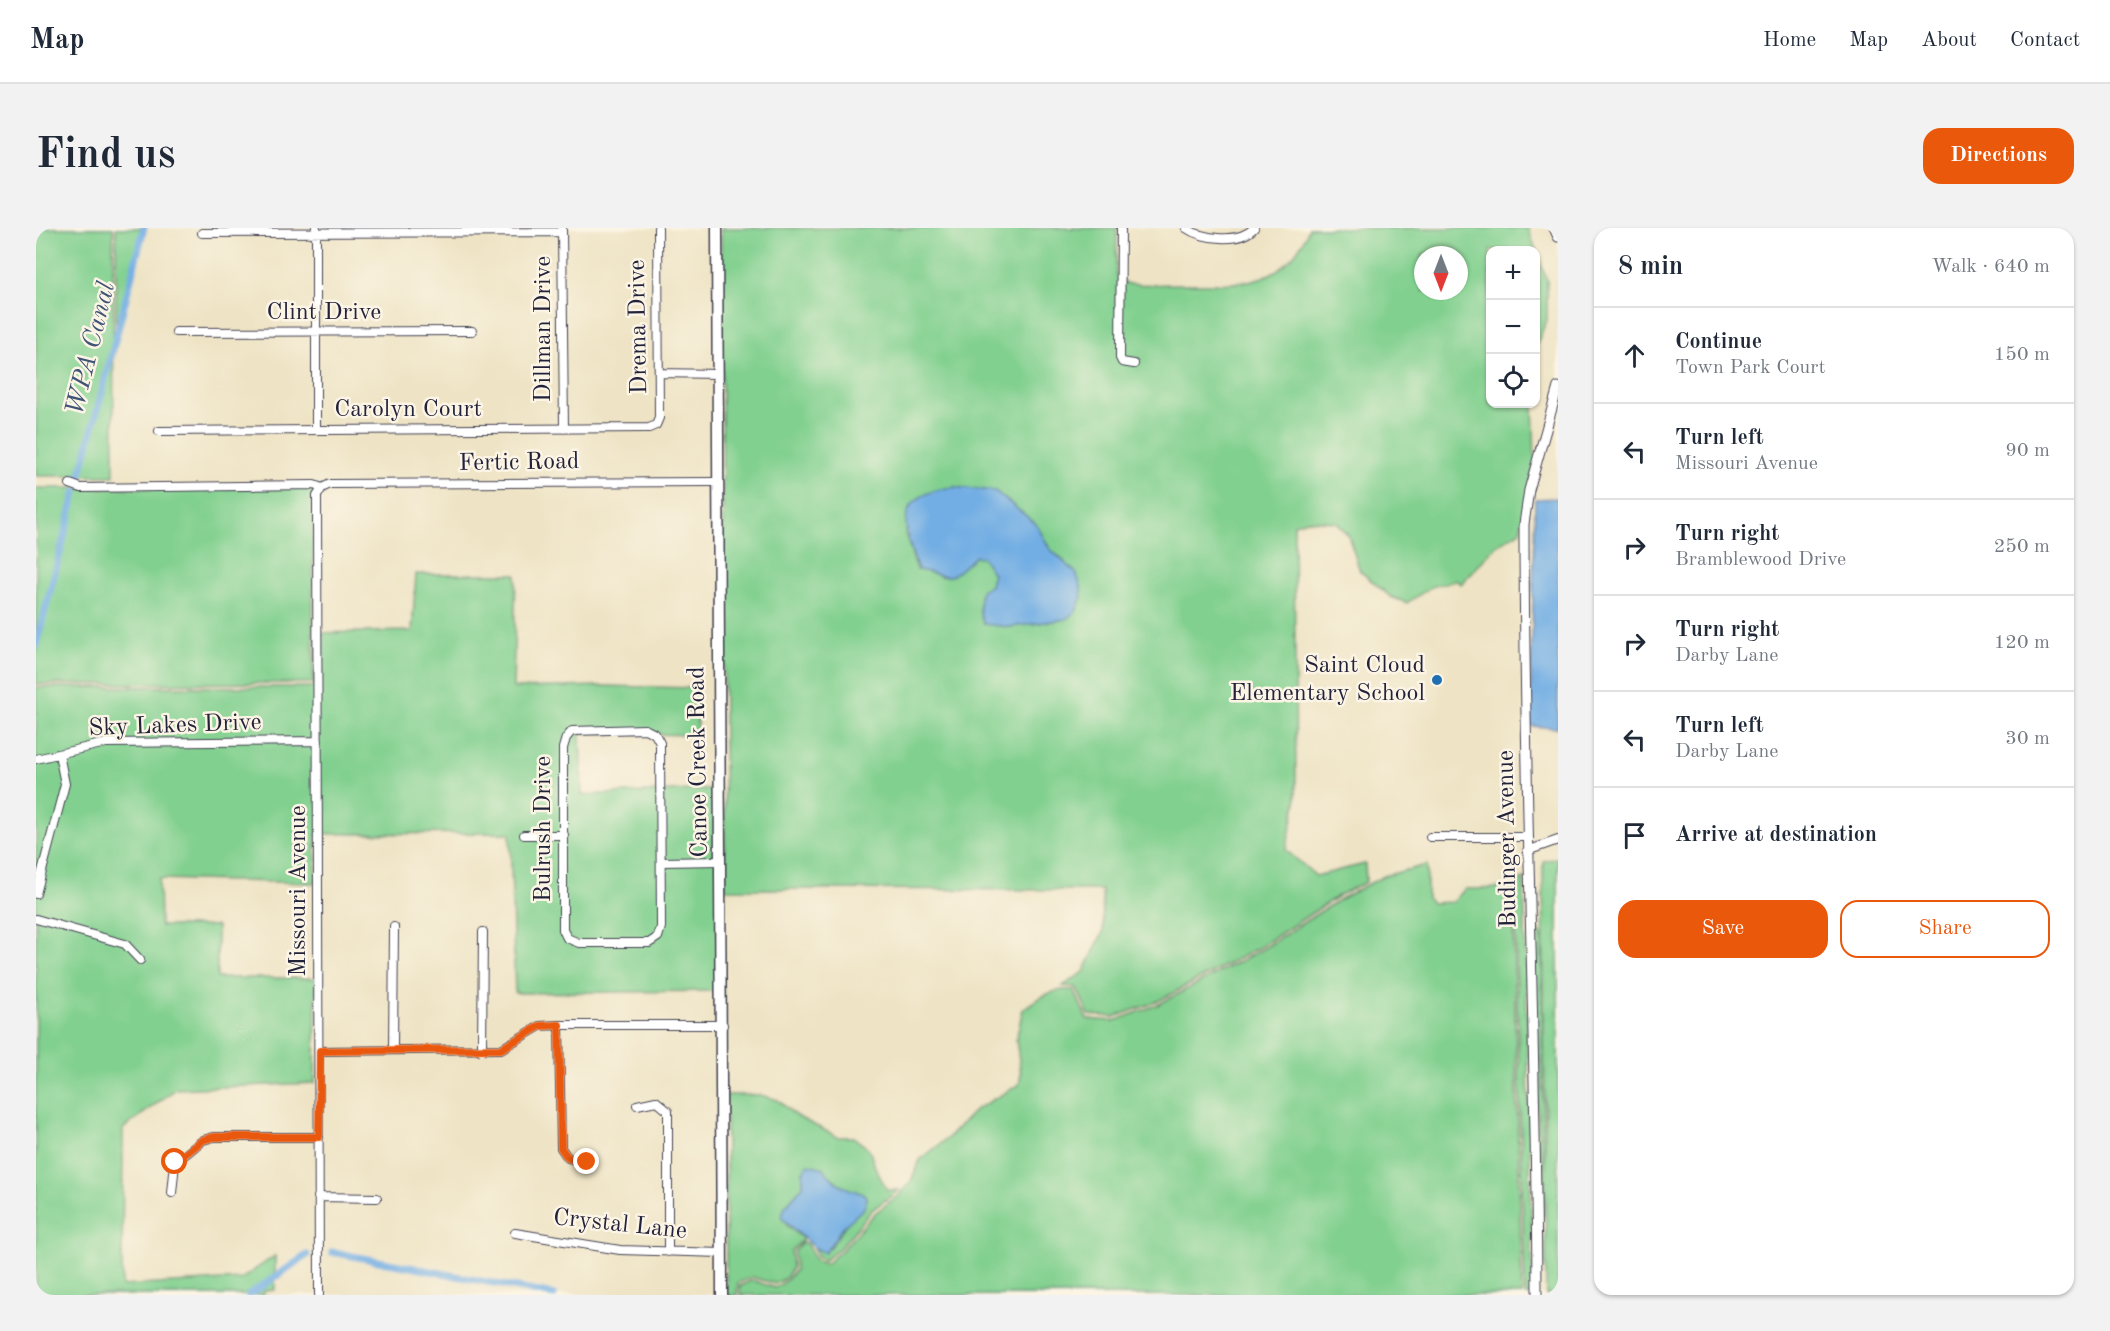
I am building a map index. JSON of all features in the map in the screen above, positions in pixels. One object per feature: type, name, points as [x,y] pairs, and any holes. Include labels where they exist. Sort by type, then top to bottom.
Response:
[{"type":"main road","name":"Canoe Creek Road","points":[[717,228],[717,482],[723,1025],[722,1295]]},
{"type":"street","name":"Drema Drive","points":[[656,425],[659,418],[658,228]]},
{"type":"street","points":[[1121,228],[1120,358],[1122,362],[1134,364]]},
{"type":"street","points":[[1186,228],[1195,234],[1210,237],[1244,236],[1254,228]]},
{"type":"street","points":[[1554,228],[1558,237]]},
{"type":"street","points":[[202,233],[316,230],[562,230]]},
{"type":"street","points":[[316,230],[316,429]]},
{"type":"street","name":"Dillman Drive","points":[[562,230],[564,429]]},
{"type":"street","name":"Clint Drive","points":[[176,332],[472,331]]},
{"type":"street","points":[[659,374],[718,374]]},
{"type":"street","name":"Budinger Avenue","points":[[1537,1295],[1536,1152],[1527,851],[1524,524],[1529,490],[1558,387]]},
{"type":"street","name":"Carolyn Court","points":[[159,431],[649,428],[656,425]]},
{"type":"street","name":"Fertic Road","points":[[70,484],[81,488],[314,485],[322,488],[330,484],[717,482]]},
{"type":"street","name":"Missouri Avenue","points":[[319,1295],[317,496],[322,488]]},
{"type":"street","name":"Bulrush Drive","points":[[645,729],[656,734],[660,743],[661,862],[661,927],[657,937],[649,943],[579,943],[567,938],[563,930],[563,748],[566,738],[572,731],[645,729]]},
{"type":"street","name":"Sky Lakes Drive","points":[[36,759],[106,744],[318,741]]},
{"type":"street","points":[[36,894],[65,784],[59,754]]},
{"type":"street","points":[[524,835],[564,835]]},
{"type":"street","points":[[1430,837],[1527,837]]},
{"type":"street","points":[[1527,851],[1558,840]]},
{"type":"street","points":[[661,862],[721,861]]},
{"type":"street","points":[[36,919],[125,944],[140,960]]},
{"type":"street","points":[[393,1050],[394,927]]},
{"type":"street","points":[[482,1051],[483,932]]},
{"type":"street","points":[[559,1025],[561,1148],[568,1158],[587,1162]]},
{"type":"street","points":[[320,1051],[501,1049],[540,1026],[723,1025]]},
{"type":"street","points":[[637,1105],[656,1101],[668,1111],[668,1252]]},
{"type":"street","points":[[172,1193],[175,1162],[203,1140],[319,1137]]},
{"type":"street","points":[[318,1197],[377,1198]]},
{"type":"street","name":"Crystal Lane","points":[[515,1233],[620,1250],[722,1253]]},
{"type":"green space","points":[[36,228],[113,228],[114,476],[36,476]]},
{"type":"green space","points":[[116,228],[142,228],[116,327]]},
{"type":"green space","points":[[721,228],[1117,228],[1116,275],[1122,276],[1123,283],[1146,285],[1224,284],[1259,279],[1288,262],[1299,248],[1309,228],[1528,228],[1535,246],[1486,246],[1486,408],[1533,408],[1535,460],[1520,531],[1496,546],[1461,584],[1456,580],[1431,587],[1407,603],[1391,597],[1360,571],[1348,535],[1336,522],[1307,520],[1294,524],[1296,804],[1286,850],[1316,876],[1365,864],[1366,882],[1338,896],[1260,947],[1156,1002],[1114,1017],[1089,1015],[1076,987],[1063,986],[1084,972],[1103,932],[1102,890],[725,889]],"holes":[[[953,487],[995,491],[1036,524],[1050,549],[1065,562],[1066,619],[1010,627],[990,586],[993,573],[982,557],[975,556],[942,577],[933,572],[917,570],[905,533],[921,501],[933,492]]]},
{"type":"green space","points":[[1540,261],[1547,281],[1547,320],[1540,337]]},
{"type":"green space","points":[[36,488],[313,488],[313,683],[36,684]]},
{"type":"green space","points":[[416,574],[516,574],[513,688],[603,686],[696,688],[697,735],[580,733],[582,795],[717,789],[719,991],[515,993],[510,833],[316,834],[316,883],[159,879],[160,926],[217,926],[217,978],[316,978],[315,1083],[176,1089],[123,1129],[122,1286],[241,1279],[275,1256],[275,1290],[264,1291],[264,1295],[36,1295],[36,687],[313,687],[315,685],[316,633],[412,631]]},
{"type":"green space","points":[[1558,858],[1558,1295],[1546,1295],[1543,861]]},
{"type":"green space","points":[[1427,865],[1427,898],[1431,903],[1453,902],[1465,889],[1512,888],[1522,1295],[740,1295],[740,1286],[752,1280],[775,1288],[787,1280],[795,1270],[794,1252],[802,1242],[807,1244],[816,1261],[826,1264],[842,1250],[875,1213],[899,1195],[911,1181],[920,1160],[949,1137],[976,1109],[1019,1085],[1021,1074],[1016,1040],[1023,1009],[1035,1001],[1060,990],[1074,990],[1087,1019],[1114,1021],[1157,1005],[1261,950],[1340,899],[1384,876]]},
{"type":"green space","points":[[1524,878],[1533,1295],[1525,1295],[1514,885]]},
{"type":"green space","points":[[1533,921],[1542,936],[1543,1215],[1540,1218]]},
{"type":"green space","points":[[726,1095],[760,1095],[778,1100],[796,1116],[838,1137],[853,1137],[869,1149],[887,1190],[899,1190],[872,1210],[840,1248],[825,1260],[818,1258],[813,1247],[817,1250],[830,1248],[848,1221],[856,1191],[849,1191],[828,1175],[803,1172],[803,1186],[784,1208],[787,1225],[803,1239],[791,1251],[792,1268],[786,1278],[775,1284],[752,1277],[738,1283],[737,1295],[726,1295]]},
{"type":"water","points":[[953,487],[995,491],[1036,524],[1050,549],[1076,573],[1082,597],[1076,611],[1066,619],[1010,627],[984,624],[980,607],[981,590],[990,586],[993,574],[982,557],[975,556],[954,575],[944,576],[918,570],[906,526],[911,505],[920,497],[934,491]]},
{"type":"water","points":[[1558,498],[1558,728],[1530,726],[1535,499]]},
{"type":"water","points":[[808,1164],[824,1168],[836,1182],[864,1194],[867,1199],[864,1208],[842,1228],[825,1253],[813,1247],[782,1218],[784,1208],[803,1186],[803,1172]]},
{"type":"waterway","name":"WPA Canal","points":[[79,481],[144,228]]},
{"type":"waterway","name":"WPA Canal","points":[[36,645],[76,491]]},
{"type":"waterway","points":[[332,1252],[554,1295]]},
{"type":"waterway","points":[[249,1295],[307,1255]]},
{"type":"place","name":"Saint Cloud Elementary School","points":[[1437,680]]},
{"type":"route","points":[[175,1162],[203,1140],[214,1137],[319,1137],[320,1051],[501,1049],[540,1026],[559,1025],[559,1137],[561,1148],[568,1158],[587,1162]]}]
